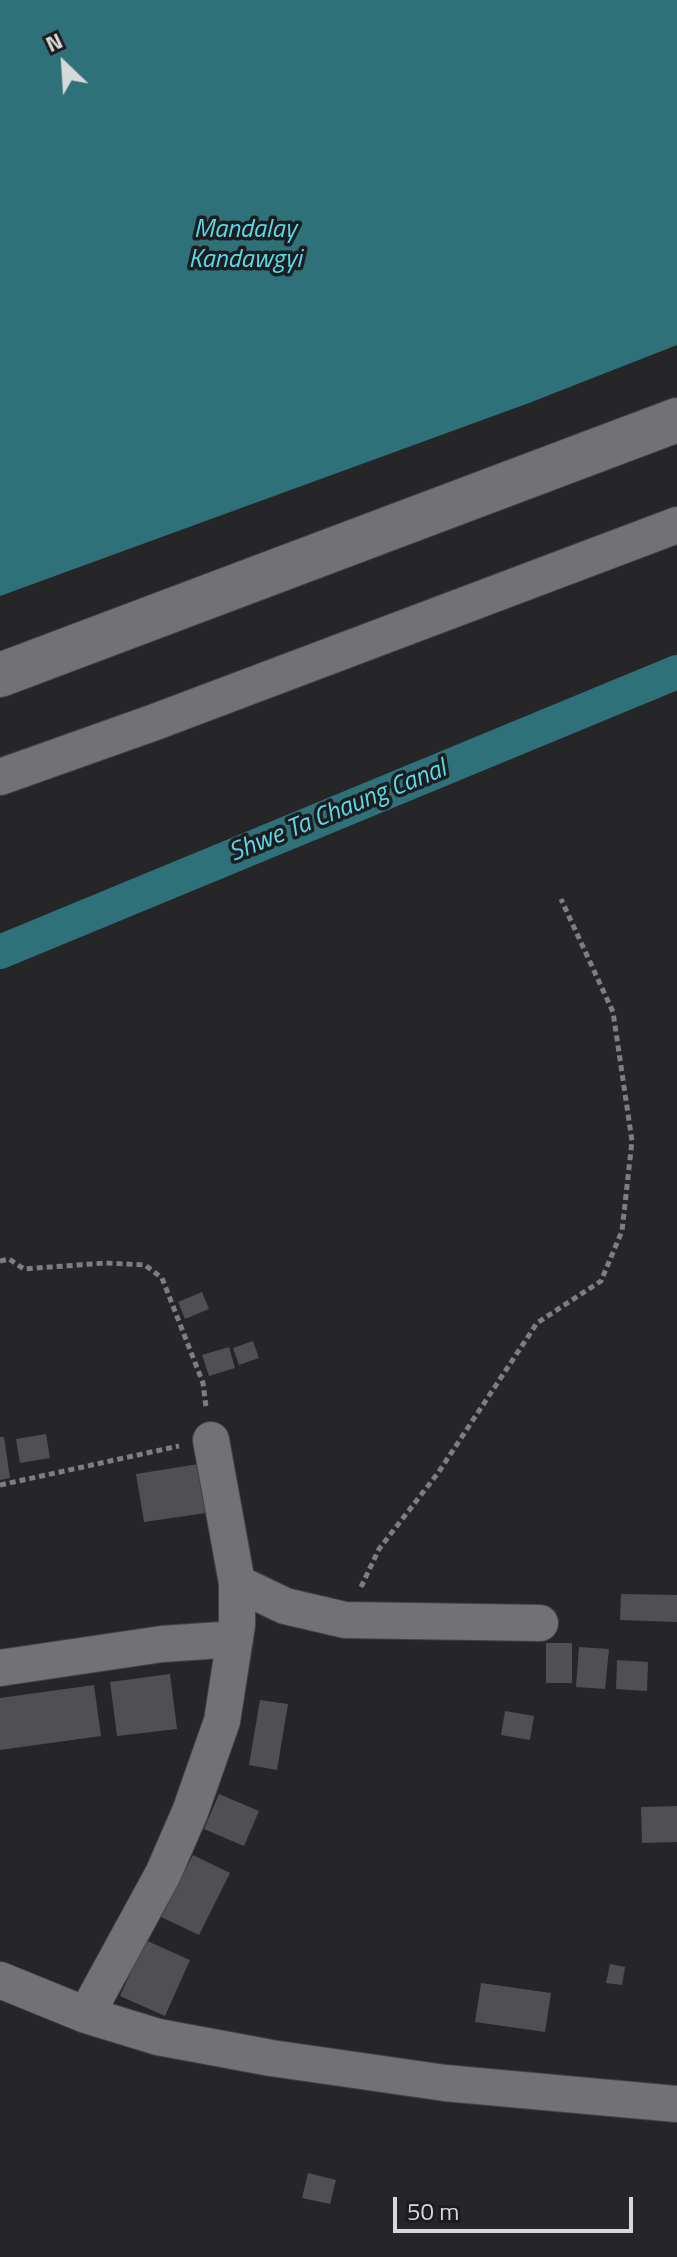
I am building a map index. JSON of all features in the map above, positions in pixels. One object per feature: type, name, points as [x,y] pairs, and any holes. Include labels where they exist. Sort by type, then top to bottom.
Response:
[{"type":"main road","points":[[0,675],[677,420]]},
{"type":"street","points":[[0,777],[677,525]]},
{"type":"street","points":[[86,2015],[163,1874],[190,1812],[222,1721],[235,1639],[237,1583],[211,1440]]},
{"type":"street","points":[[237,1583],[285,1606],[345,1620],[540,1623]]},
{"type":"street","points":[[0,1668],[162,1644],[235,1639]]},
{"type":"street","points":[[0,1980],[86,2015],[158,2037],[271,2058],[445,2083],[677,2104]]},
{"type":"path","points":[[345,1620],[379,1549],[438,1473],[537,1323],[601,1281],[622,1231],[632,1141],[613,1012],[561,899]]},
{"type":"path","points":[[0,1261],[9,1259],[24,1269],[105,1263],[145,1265],[162,1278],[203,1383],[211,1440],[0,1485]]},
{"type":"water","name":"Mandalay Kandawgyi","points":[[0,0],[677,0],[677,345],[529,403],[0,596]]},
{"type":"building","points":[[202,1292],[209,1309],[185,1319],[178,1302]]},
{"type":"building","points":[[253,1341],[259,1358],[239,1365],[233,1348]]},
{"type":"building","points":[[229,1347],[235,1368],[209,1376],[202,1355]]},
{"type":"building","points":[[46,1434],[50,1458],[20,1463],[16,1439]]},
{"type":"building","points":[[0,1437],[4,1437],[10,1478],[0,1480]]},
{"type":"building","points":[[205,1463],[213,1512],[144,1522],[136,1474]]},
{"type":"building","points":[[621,1594],[677,1595],[677,1622],[620,1620]]},
{"type":"building","points":[[546,1643],[572,1643],[572,1683],[546,1683]]},
{"type":"building","points":[[579,1647],[609,1649],[605,1689],[576,1687]]},
{"type":"building","points":[[617,1660],[648,1662],[647,1691],[616,1689]]},
{"type":"building","points":[[170,1674],[177,1729],[117,1736],[110,1682]]},
{"type":"building","points":[[94,1685],[101,1736],[0,1750],[0,1698]]},
{"type":"building","points":[[260,1700],[288,1704],[277,1770],[249,1765]]},
{"type":"building","points":[[505,1711],[534,1716],[530,1740],[501,1735]]},
{"type":"building","points":[[219,1794],[259,1811],[244,1846],[204,1829]]},
{"type":"building","points":[[677,1806],[677,1842],[642,1843],[641,1807]]},
{"type":"building","points":[[193,1855],[230,1873],[199,1935],[161,1917]]},
{"type":"building","points":[[145,1940],[190,1960],[165,2016],[120,1996]]},
{"type":"building","points":[[610,1964],[625,1967],[622,1985],[606,1983]]},
{"type":"building","points":[[481,1983],[551,1993],[545,2032],[475,2022]]},
{"type":"building","points":[[308,2173],[336,2180],[330,2204],[302,2198]]},
{"type":"waterway","name":"Shwe Ta Chaung Canal","points":[[0,952],[677,672]]}]
